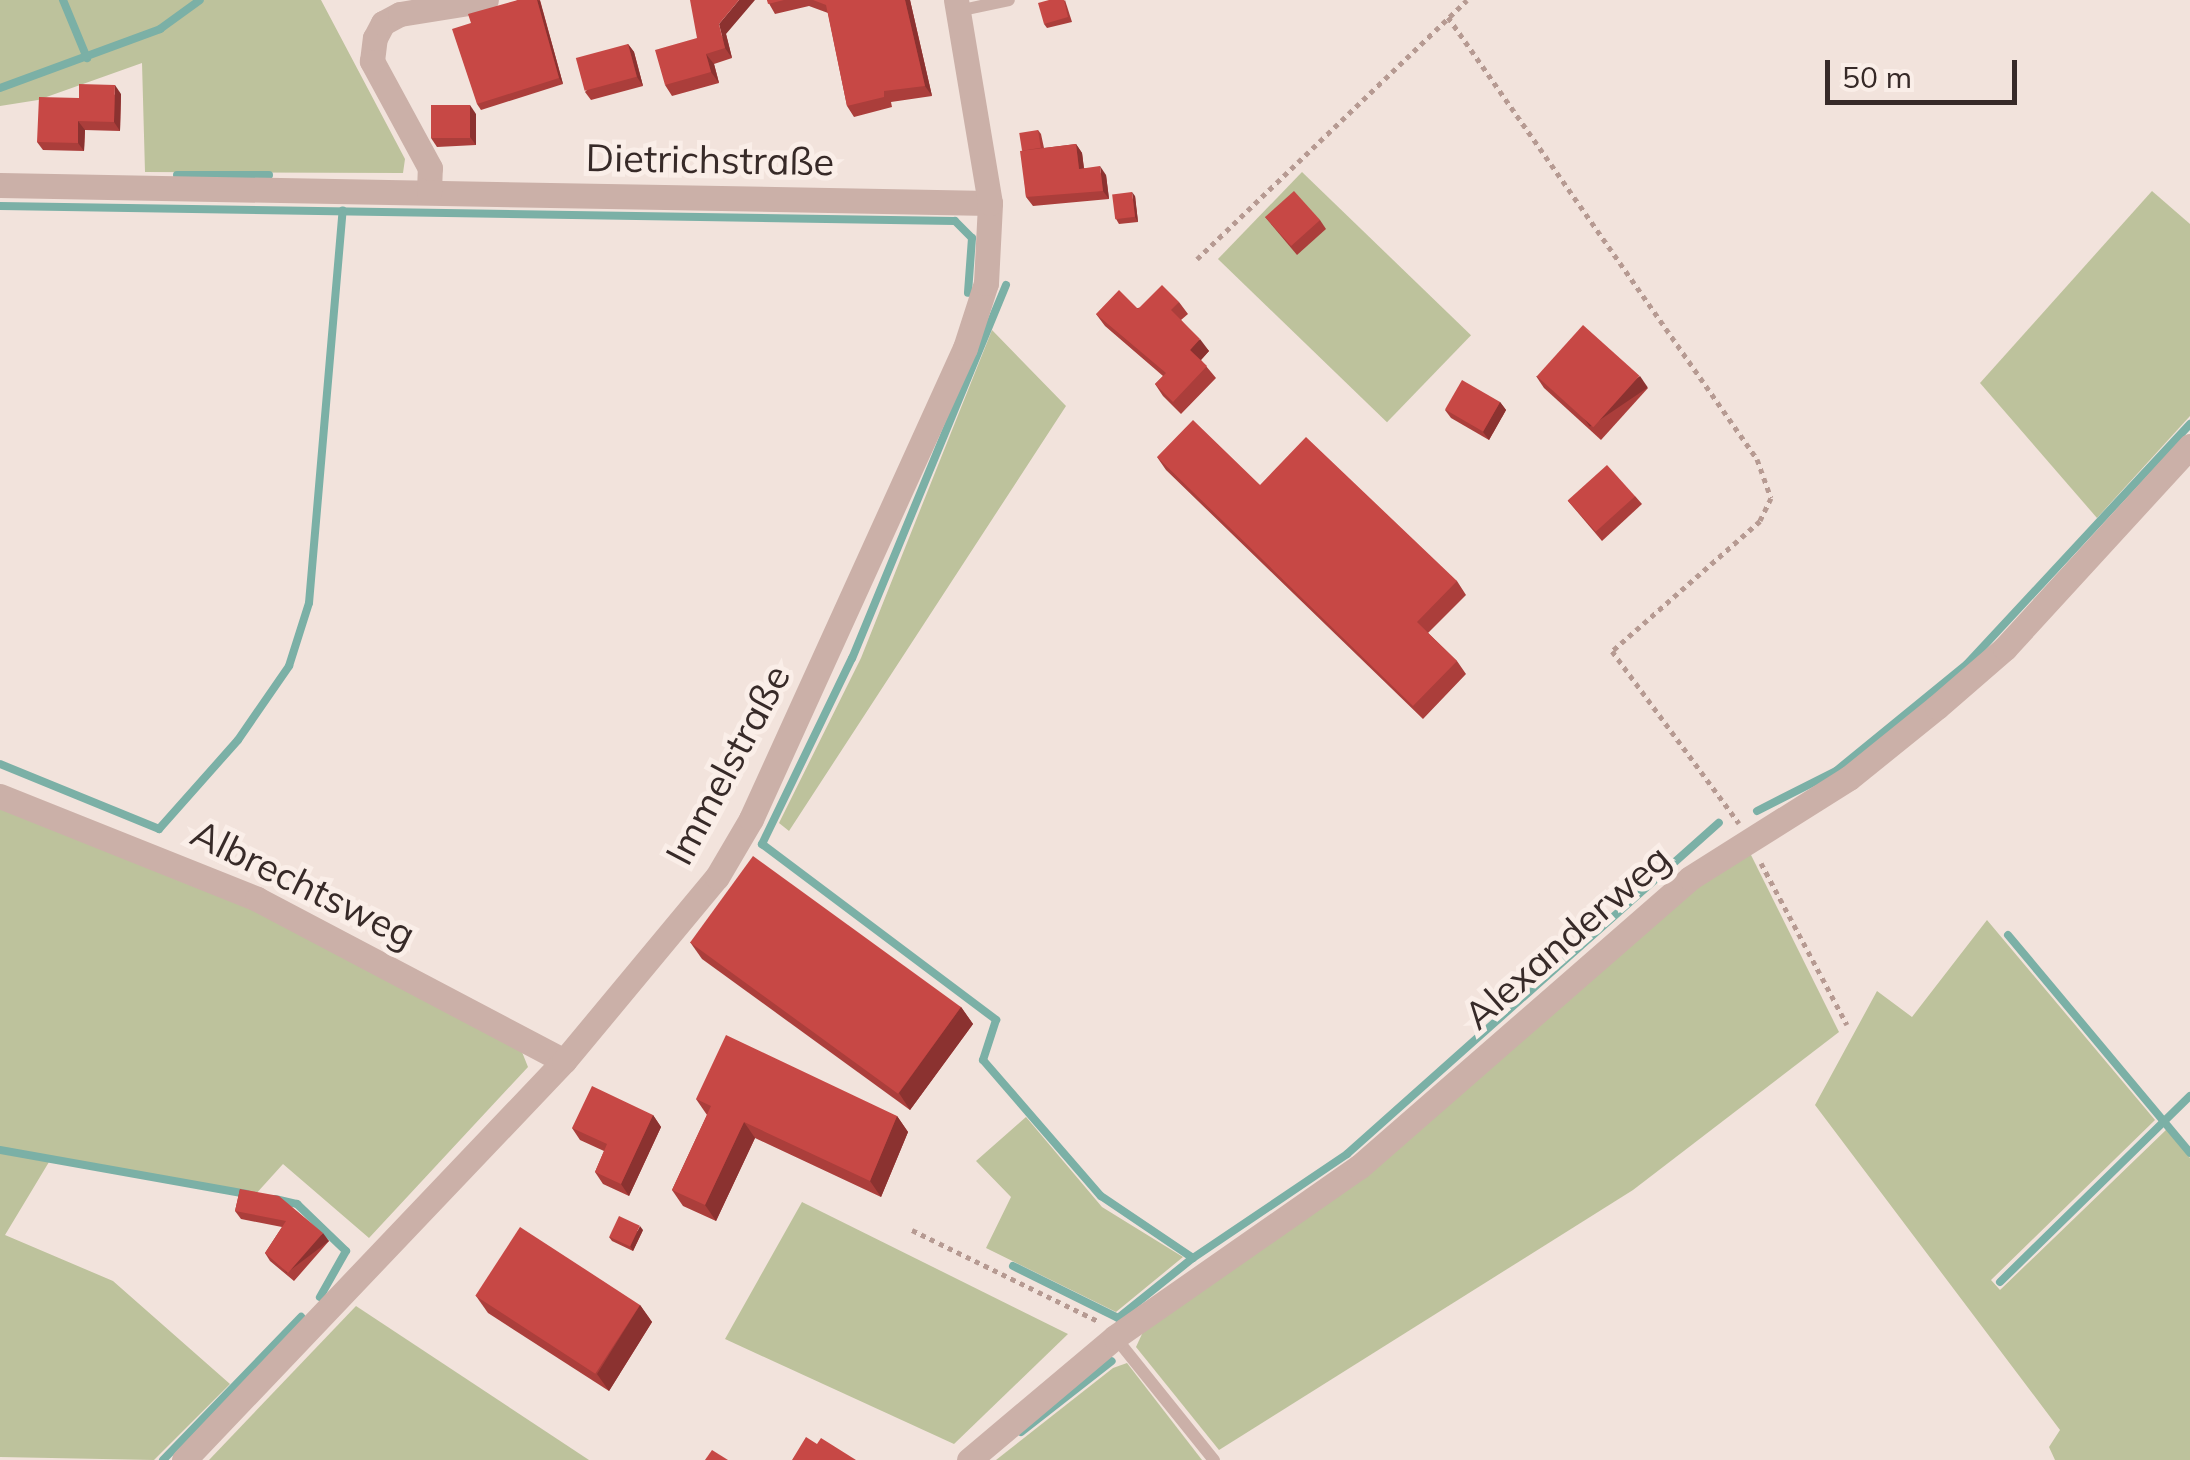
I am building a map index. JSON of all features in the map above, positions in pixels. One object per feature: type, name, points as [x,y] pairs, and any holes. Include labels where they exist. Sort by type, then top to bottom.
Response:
[{"type":"street","points":[[429,192],[430,168],[372,61],[375,38],[384,22],[400,14],[486,0]]},
{"type":"street","name":"Immelstraße","points":[[184,1460],[564,1062],[717,877],[766,790],[965,348],[992,255],[990,203],[957,6]]},
{"type":"street","name":"Dietrichstraße","points":[[0,186],[990,203]]},
{"type":"street","name":"Alexanderweg","points":[[969,1460],[1115,1337],[1360,1167],[1690,878],[1747,837],[1848,778],[1991,660],[2190,446]]},
{"type":"street","name":"Albrechtsweg","points":[[0,796],[256,899],[564,1062]]},
{"type":"lane","points":[[957,6],[1008,0]]},
{"type":"lane","points":[[1115,1337],[1214,1460]]},
{"type":"path","points":[[1197,259],[1467,0]]},
{"type":"path","points":[[1448,17],[1757,459],[1772,498],[1760,521],[1612,651],[1747,837],[1846,1026]]},
{"type":"path","points":[[912,1230],[1094,1318],[1115,1337]]},
{"type":"green space","points":[[0,0],[321,0],[405,159],[403,173],[145,172],[142,63],[38,100],[0,106]]},
{"type":"green space","points":[[1302,172],[1471,335],[1387,422],[1218,259]]},
{"type":"green space","points":[[2152,191],[2190,224],[2190,416],[2097,518],[1980,383]]},
{"type":"green space","points":[[992,330],[1066,406],[789,831],[779,823],[861,658]]},
{"type":"green space","points":[[0,809],[251,908],[520,1047],[528,1067],[369,1238],[283,1164],[253,1197],[49,1162],[5,1235],[113,1281],[230,1384],[154,1460],[0,1457]]},
{"type":"green space","points":[[1749,851],[1839,1032],[1633,1190],[1219,1450],[1136,1347],[1148,1321],[1694,885]]},
{"type":"green space","points":[[1987,920],[2155,1120],[1991,1280],[2000,1290],[2167,1129],[2190,1158],[2190,1460],[2055,1460],[2049,1447],[2060,1430],[1815,1105],[1877,991],[1912,1017]]},
{"type":"green space","points":[[1026,1117],[1102,1207],[1183,1257],[1116,1312],[986,1248],[1011,1197],[976,1161]]},
{"type":"green space","points":[[802,1202],[1068,1334],[954,1444],[725,1339]]},
{"type":"green space","points":[[356,1306],[589,1460],[209,1460]]},
{"type":"green space","points":[[1127,1363],[1202,1460],[996,1460],[1113,1368]]},
{"type":"building","points":[[518,0],[537,0],[559,78],[477,104],[452,29],[471,23],[468,14]]},
{"type":"building","points":[[690,0],[739,0],[719,24],[725,48],[706,54],[711,72],[665,85],[655,50],[697,38]]},
{"type":"building","points":[[813,0],[905,0],[925,86],[884,91],[884,97],[847,106],[826,5]]},
{"type":"building","points":[[1064,0],[1068,17],[1044,24],[1038,3]]},
{"type":"building","points":[[628,44],[637,77],[585,91],[576,58]]},
{"type":"building","points":[[79,84],[115,85],[114,122],[78,121],[78,143],[37,142],[39,97],[79,98]]},
{"type":"building","points":[[431,105],[470,105],[470,138],[431,138]]},
{"type":"building","points":[[1038,130],[1041,148],[1022,151],[1019,133]]},
{"type":"building","points":[[1076,144],[1079,169],[1100,166],[1103,191],[1026,197],[1020,151]]},
{"type":"building","points":[[1294,191],[1320,220],[1291,246],[1265,217]]},
{"type":"building","points":[[1132,192],[1135,217],[1115,219],[1112,194]]},
{"type":"building","points":[[1162,285],[1179,302],[1171,310],[1200,339],[1190,350],[1207,366],[1173,402],[1155,384],[1166,373],[1096,314],[1119,290],[1138,309]]},
{"type":"building","points":[[1583,325],[1639,376],[1593,427],[1537,376]]},
{"type":"building","points":[[1462,380],[1500,402],[1483,431],[1445,409]]},
{"type":"building","points":[[1193,420],[1260,485],[1306,437],[1457,581],[1417,622],[1457,661],[1413,706],[1157,457]]},
{"type":"building","points":[[1607,465],[1635,496],[1596,532],[1568,500]]},
{"type":"building","points":[[753,856],[961,1007],[898,1094],[690,943]]},
{"type":"building","points":[[726,1035],[897,1116],[870,1181],[744,1122],[705,1205],[672,1190],[711,1106],[696,1099]]},
{"type":"building","points":[[592,1086],[653,1115],[621,1184],[595,1172],[607,1144],[572,1128]]},
{"type":"building","points":[[240,1189],[279,1196],[323,1233],[288,1273],[265,1253],[286,1221],[235,1211]]},
{"type":"building","points":[[619,1216],[640,1226],[630,1247],[609,1237]]},
{"type":"building","points":[[520,1227],[640,1305],[595,1374],[475,1296]]},
{"type":"building","points":[[806,1437],[817,1444],[821,1438],[856,1460],[792,1460]]},
{"type":"building","points":[[712,1450],[728,1460],[705,1460]]},
{"type":"waterway","points":[[63,0],[87,58]]},
{"type":"waterway","points":[[0,88],[160,29],[200,0]]},
{"type":"waterway","points":[[177,175],[269,175]]},
{"type":"waterway","points":[[0,206],[955,221],[972,238],[968,293]]},
{"type":"waterway","points":[[0,764],[159,829],[238,740],[289,666],[309,603],[343,210]]},
{"type":"waterway","points":[[1006,285],[852,658],[762,844],[996,1020],[983,1060],[1101,1196],[1193,1258]]},
{"type":"waterway","points":[[1757,811],[1836,771],[1967,664],[2190,424]]},
{"type":"waterway","points":[[1013,1266],[1118,1318],[1193,1258],[1347,1154],[1719,823]]},
{"type":"waterway","points":[[2008,935],[2190,1153]]},
{"type":"waterway","points":[[2000,1282],[2190,1096]]},
{"type":"waterway","points":[[0,1150],[247,1194]]},
{"type":"waterway","points":[[275,1199],[297,1204],[346,1251],[320,1297]]},
{"type":"waterway","points":[[163,1460],[301,1317]]},
{"type":"waterway","points":[[1021,1432],[1112,1361]]}]
